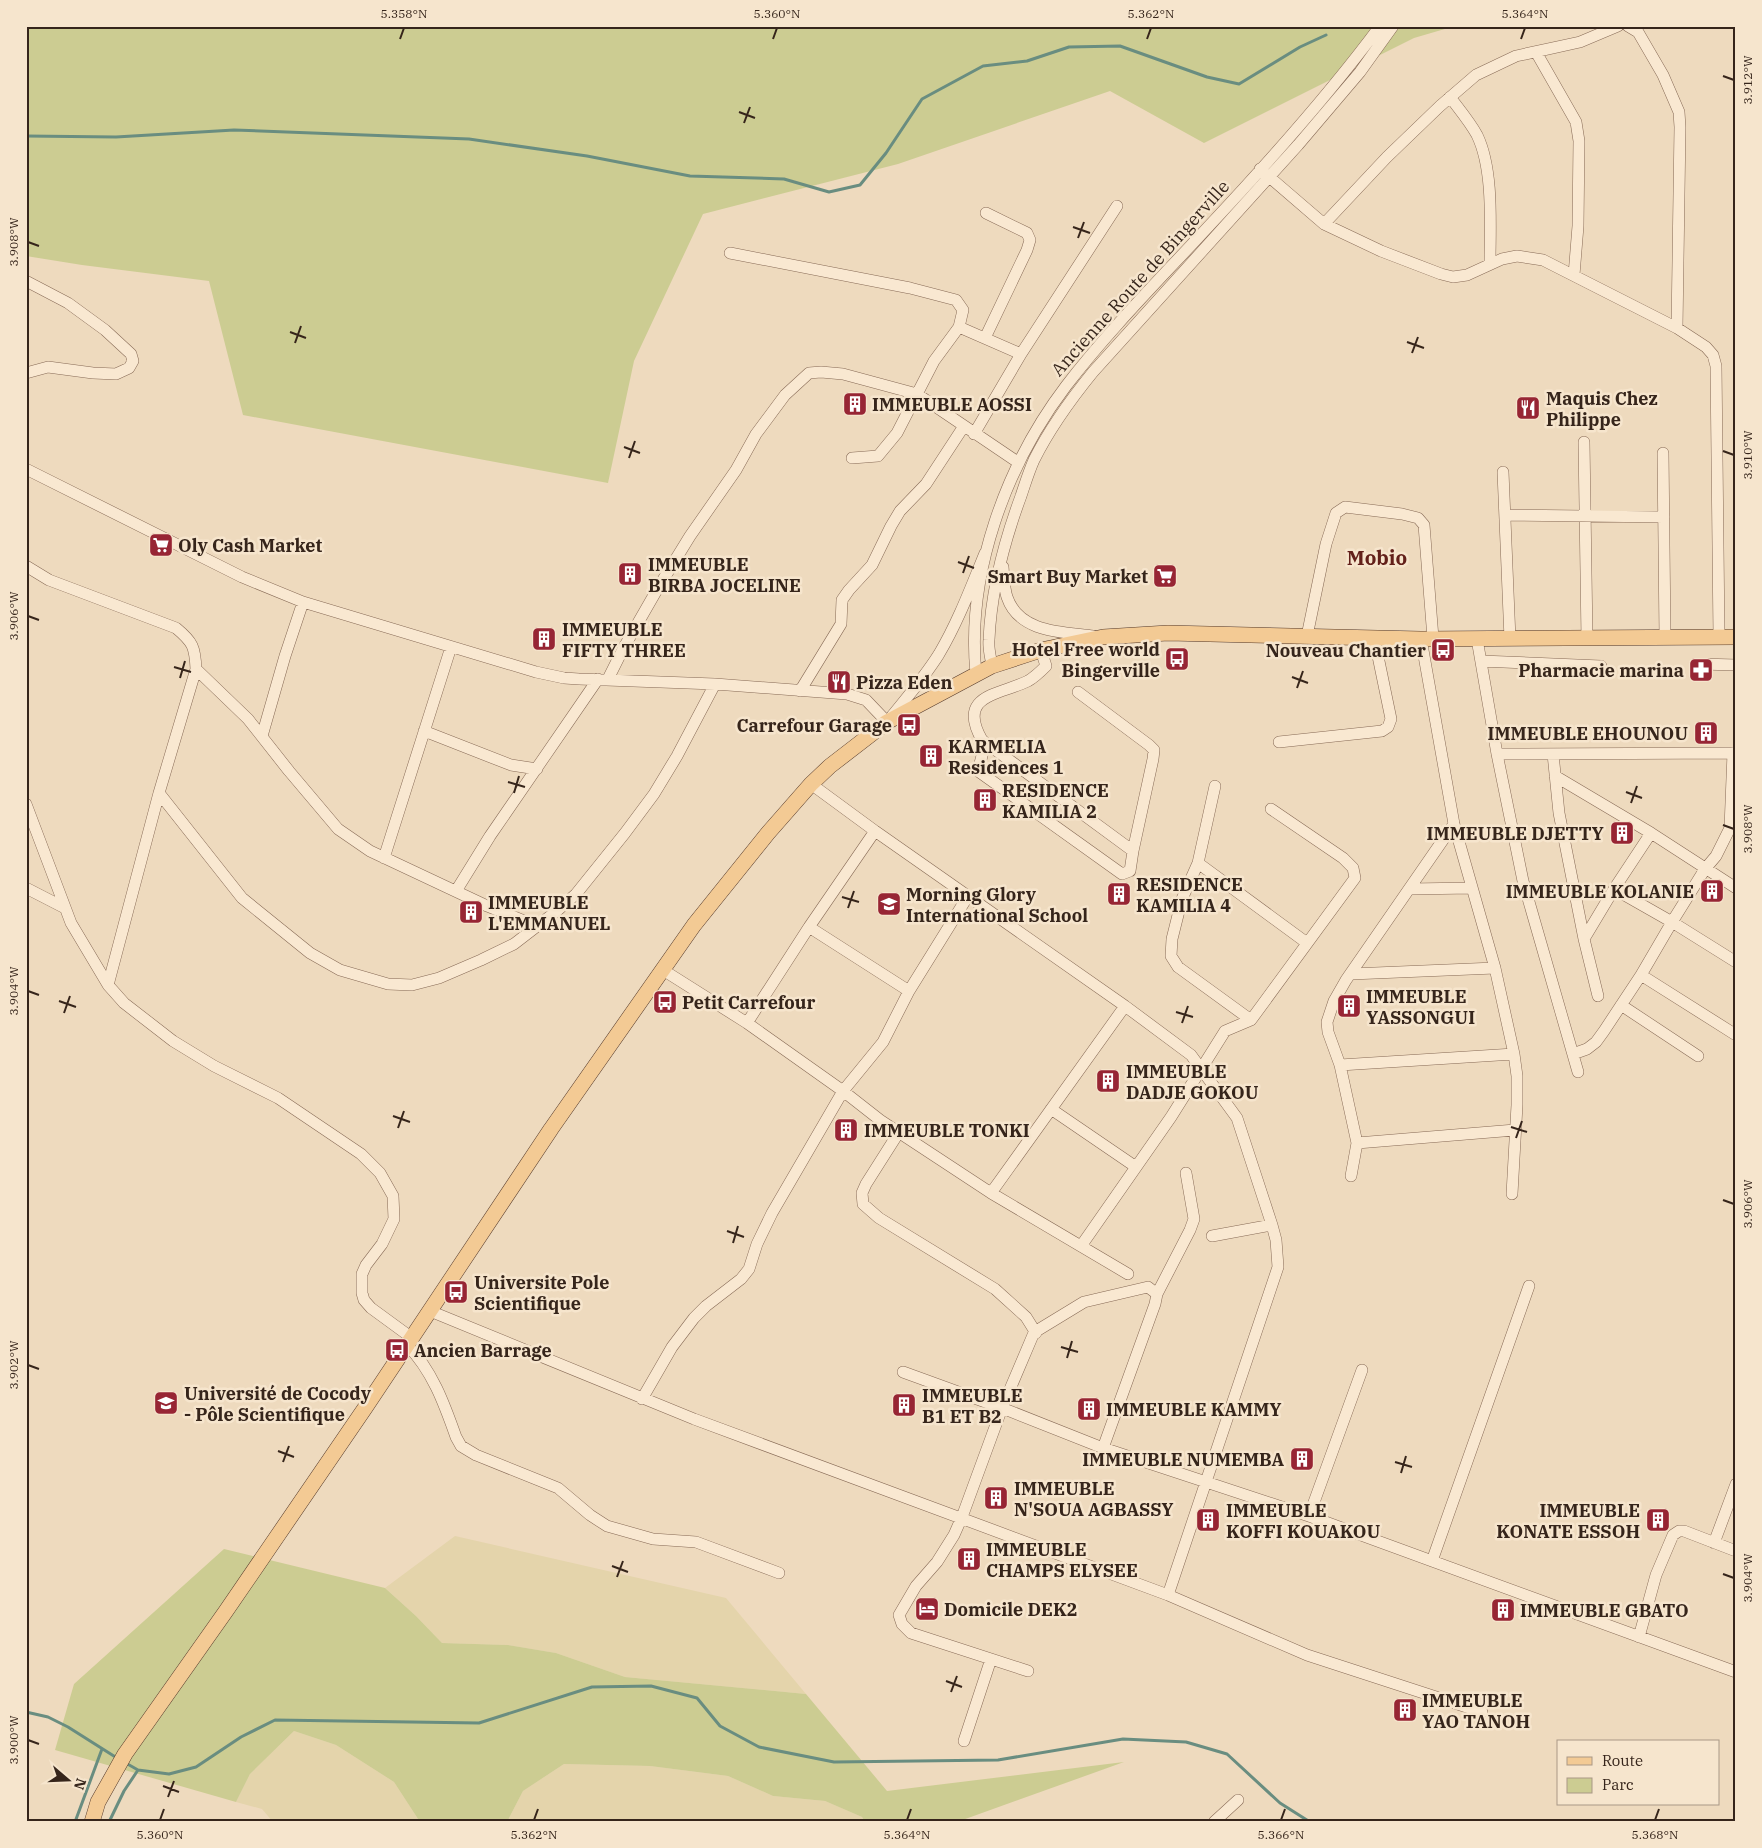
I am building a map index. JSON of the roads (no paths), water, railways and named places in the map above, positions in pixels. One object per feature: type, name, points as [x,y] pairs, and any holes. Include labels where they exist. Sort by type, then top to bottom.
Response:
[{"type":"main road","points":[[92,1822],[98,1802],[125,1754],[232,1602],[552,1129],[694,925],[726,884],[811,784],[830,766],[888,722],[992,666],[1041,650],[1102,637],[1168,633],[1427,638],[1736,637]]},
{"type":"street","name":"Ancienne Route de Bingerville","points":[[976,674],[974,648],[977,604],[985,553],[994,524],[1020,462],[1042,420],[1100,344],[1260,169],[1354,61],[1380,26]]},
{"type":"street","name":"Ancienne Route de Bingerville","points":[[992,666],[988,642],[1001,557],[1011,523],[1034,461],[1053,427],[1072,398],[1113,350],[1270,177],[1360,72],[1393,26]]},
{"type":"street","points":[[1324,224],[1387,157],[1450,97],[1476,76],[1516,56],[1580,42],[1618,26]]},
{"type":"street","points":[[1628,26],[1638,32],[1644,40],[1664,75],[1679,112],[1677,328]]},
{"type":"street","points":[[1536,52],[1576,122],[1579,141],[1578,226],[1574,275]]},
{"type":"street","points":[[1450,97],[1477,134],[1486,157],[1489,184],[1490,264]]},
{"type":"street","points":[[1260,169],[1288,196],[1324,224],[1381,251],[1440,274],[1453,277],[1467,275],[1502,259],[1517,256],[1543,260],[1677,328],[1706,347],[1713,355],[1716,366],[1719,636]]},
{"type":"street","points":[[974,434],[1021,354],[1116,206]]},
{"type":"street","points":[[985,338],[1030,240],[1027,233],[986,213]]},
{"type":"street","points":[[730,254],[910,288],[956,300],[962,310],[959,327],[934,361],[897,432],[878,456],[852,458]]},
{"type":"street","points":[[26,281],[68,303],[105,330],[131,354],[133,361],[129,368],[116,374],[48,367],[26,372]]},
{"type":"street","points":[[959,327],[1021,354]]},
{"type":"street","points":[[456,891],[490,836],[536,769],[603,679],[690,536],[736,470],[756,434],[785,394],[809,373],[843,374],[917,394],[974,434],[1020,462]]},
{"type":"street","points":[[800,691],[841,624],[842,600],[872,565],[900,511],[926,484],[964,426]]},
{"type":"street","points":[[1584,442],[1587,638]]},
{"type":"street","points":[[1664,453],[1665,636]]},
{"type":"street","points":[[26,469],[242,577],[303,602],[536,672],[564,678],[715,684],[847,694],[866,700],[888,722],[939,654],[957,620],[985,553]]},
{"type":"street","points":[[1503,472],[1510,638]]},
{"type":"street","points":[[1307,636],[1326,544],[1336,513],[1345,506],[1418,518],[1424,525],[1427,638],[1454,824],[1494,968],[1518,1076],[1512,1194]]},
{"type":"street","points":[[1505,515],[1664,517]]},
{"type":"street","points":[[1001,557],[1007,597],[1015,612],[1027,622],[1048,630],[1102,637]]},
{"type":"street","points":[[26,566],[49,580],[176,628],[189,639],[195,653],[196,669],[159,794],[108,985]]},
{"type":"street","points":[[262,736],[284,656],[303,602]]},
{"type":"street","points":[[1279,742],[1382,731],[1388,727],[1391,719],[1374,637]]},
{"type":"street","points":[[1477,638],[1497,754],[1523,881],[1578,1072]]},
{"type":"street","points":[[384,858],[451,647]]},
{"type":"street","points":[[1041,650],[1046,666],[1034,677],[996,692],[981,701],[975,711],[974,726],[984,748],[978,771],[1122,874],[1130,871],[1154,750],[1078,692]]},
{"type":"street","points":[[1481,661],[1601,666]]},
{"type":"street","points":[[1700,664],[1736,664]]},
{"type":"street","points":[[196,669],[248,719],[338,829],[370,851],[384,858],[487,906],[537,926]]},
{"type":"street","points":[[159,794],[242,898],[310,953],[340,970],[388,984],[412,985],[439,978],[514,944],[576,894],[654,794],[715,684]]},
{"type":"street","points":[[424,731],[511,765],[536,769]]},
{"type":"street","points":[[982,740],[1133,851]]},
{"type":"street","points":[[1497,754],[1734,753],[1733,808],[1730,828],[1716,856],[1705,869],[1641,975],[1596,1042],[1587,1049],[1573,1054]]},
{"type":"street","points":[[1553,754],[1559,813],[1584,939],[1598,996]]},
{"type":"street","points":[[1555,776],[1651,833],[1736,888]]},
{"type":"street","points":[[811,784],[875,832],[1125,1006],[1191,1055],[1237,1118],[1272,1225],[1278,1258],[1276,1277],[1168,1595]]},
{"type":"street","points":[[1214,786],[1198,863],[1182,900],[1172,939],[1171,956],[1178,967],[1251,1020]]},
{"type":"street","points":[[26,804],[71,923],[108,985],[124,1003],[173,1041],[214,1066],[278,1098],[362,1154],[380,1173],[393,1196],[394,1219],[389,1232],[362,1274],[364,1300],[409,1341],[430,1374],[461,1446],[476,1455],[558,1488],[590,1516],[607,1526],[653,1539],[696,1542],[778,1573]]},
{"type":"street","points":[[1081,1246],[1202,1069],[1225,1031],[1251,1020],[1354,878],[1354,868],[1343,858],[1271,809]]},
{"type":"street","points":[[1351,1176],[1357,1143],[1340,1065],[1330,1042],[1328,1022],[1341,988],[1454,824]]},
{"type":"street","points":[[747,1023],[809,927],[875,832]]},
{"type":"street","points":[[1584,939],[1651,833]]},
{"type":"street","points":[[1198,863],[1307,943]]},
{"type":"street","points":[[26,888],[65,908]]},
{"type":"street","points":[[1410,889],[1472,888]]},
{"type":"street","points":[[1614,889],[1736,962]]},
{"type":"street","points":[[642,1398],[672,1347],[694,1318],[749,1269],[755,1249],[772,1213],[843,1091],[883,1042],[909,991],[968,896]]},
{"type":"street","points":[[809,927],[909,991]]},
{"type":"street","points":[[1351,974],[1494,968]]},
{"type":"street","points":[[663,970],[747,1023],[843,1091],[880,1120],[991,1193],[1128,1274]]},
{"type":"street","points":[[1641,975],[1736,1035]]},
{"type":"street","points":[[1621,1005],[1698,1056]]},
{"type":"street","points":[[991,1193],[1125,1006]]},
{"type":"street","points":[[1340,1065],[1514,1054]]},
{"type":"street","points":[[1051,1109],[1136,1167]]},
{"type":"street","points":[[1357,1143],[1515,1130]]},
{"type":"street","points":[[899,1132],[866,1184],[862,1193],[862,1204],[879,1218],[996,1289],[1026,1317],[1036,1333]]},
{"type":"street","points":[[1103,1448],[1157,1294],[1194,1219],[1186,1173]]},
{"type":"street","points":[[1212,1236],[1272,1225]]},
{"type":"street","points":[[1432,1561],[1528,1286]]},
{"type":"street","points":[[1028,1671],[911,1633],[902,1624],[899,1615],[916,1586],[937,1562],[962,1517],[1002,1408],[1029,1342],[1036,1333],[1084,1302],[1148,1287],[1157,1294]]},
{"type":"street","points":[[430,1311],[642,1398],[1168,1595],[1307,1655],[1482,1712]]},
{"type":"street","points":[[1309,1516],[1362,1370]]},
{"type":"street","points":[[903,1372],[1002,1408],[1103,1448],[1309,1516],[1736,1672]]},
{"type":"street","points":[[1714,1543],[1736,1484]]},
{"type":"street","points":[[1640,1637],[1656,1575],[1673,1535],[1679,1531],[1684,1531],[1736,1551]]},
{"type":"street","points":[[964,1741],[991,1660]]},
{"type":"street","points":[[1214,1822],[1238,1800]]},
{"type":"waterway","points":[[26,136],[116,137],[234,130],[469,139],[587,156],[690,176],[784,179],[829,192],[860,185],[886,153],[922,99],[983,66],[1027,61],[1069,47],[1120,46],[1207,77],[1239,84],[1300,47],[1326,35]]},
{"type":"waterway","points":[[124,1762],[138,1770],[169,1774],[196,1767],[241,1737],[275,1720],[479,1723],[592,1687],[651,1686],[697,1698],[720,1726],[759,1747],[834,1762],[998,1760],[1123,1739],[1186,1742],[1227,1754],[1280,1803],[1310,1822]]},
{"type":"waterway","points":[[26,1712],[48,1717],[68,1727],[117,1758]]},
{"type":"waterway","points":[[75,1822],[102,1749]]},
{"type":"waterway","points":[[109,1822],[124,1791],[138,1770]]},
{"type":"place","name":"IMMEUBLE AOSSI","points":[[855,404]]},
{"type":"place","name":"Maquis Chez Philippe","points":[[1528,408]]},
{"type":"place","name":"Oly Cash Market","points":[[161,545]]},
{"type":"place","name":"IMMEUBLE BIRBA JOCELINE","points":[[630,574]]},
{"type":"place","name":"Smart Buy Market","points":[[1165,576]]},
{"type":"place","name":"IMMEUBLE FIFTY THREE","points":[[544,639]]},
{"type":"place","name":"Nouveau Chantier","points":[[1443,650]]},
{"type":"place","name":"Hotel Free world Bingerville","points":[[1177,659]]},
{"type":"place","name":"Pharmacie marina","points":[[1701,670]]},
{"type":"place","name":"Pizza Eden","points":[[839,682]]},
{"type":"place","name":"Carrefour Garage","points":[[909,725]]},
{"type":"place","name":"IMMEUBLE EHOUNOU","points":[[1706,733]]},
{"type":"place","name":"KARMELIA Residences 1","points":[[931,756]]},
{"type":"place","name":"RESIDENCE KAMILIA 2","points":[[985,800]]},
{"type":"place","name":"IMMEUBLE DJETTY","points":[[1622,833]]},
{"type":"place","name":"IMMEUBLE KOLANIE","points":[[1712,891]]},
{"type":"place","name":"RESIDENCE KAMILIA 4","points":[[1119,894]]},
{"type":"place","name":"Morning Glory International School","points":[[889,904]]},
{"type":"place","name":"IMMEUBLE L'EMMANUEL","points":[[471,912]]},
{"type":"place","name":"Petit Carrefour","points":[[665,1002]]},
{"type":"place","name":"IMMEUBLE YASSONGUI","points":[[1349,1006]]},
{"type":"place","name":"IMMEUBLE DADJE GOKOU","points":[[1108,1081]]},
{"type":"place","name":"IMMEUBLE TONKI","points":[[846,1130]]},
{"type":"place","name":"Universite Pole Scientifique","points":[[456,1292]]},
{"type":"place","name":"Ancien Barrage","points":[[397,1350]]},
{"type":"place","name":"Université de Cocody - Pôle Scientifique","points":[[166,1403]]},
{"type":"place","name":"IMMEUBLE B1 ET B2","points":[[904,1405]]},
{"type":"place","name":"IMMEUBLE KAMMY","points":[[1089,1409]]},
{"type":"place","name":"IMMEUBLE NUMEMBA","points":[[1302,1459]]},
{"type":"place","name":"IMMEUBLE N'SOUA AGBASSY","points":[[996,1498]]},
{"type":"place","name":"IMMEUBLE KOFFI KOUAKOU","points":[[1208,1520]]},
{"type":"place","name":"IMMEUBLE KONATE ESSOH","points":[[1658,1520]]},
{"type":"place","name":"IMMEUBLE CHAMPS ELYSEE","points":[[969,1559]]},
{"type":"place","name":"Domicile DEK2","points":[[927,1609]]},
{"type":"place","name":"IMMEUBLE GBATO","points":[[1503,1610]]},
{"type":"place","name":"IMMEUBLE YAO TANOH","points":[[1405,1710]]},
{"type":"district","name":"Mobio","points":[[1377,557]]}]
